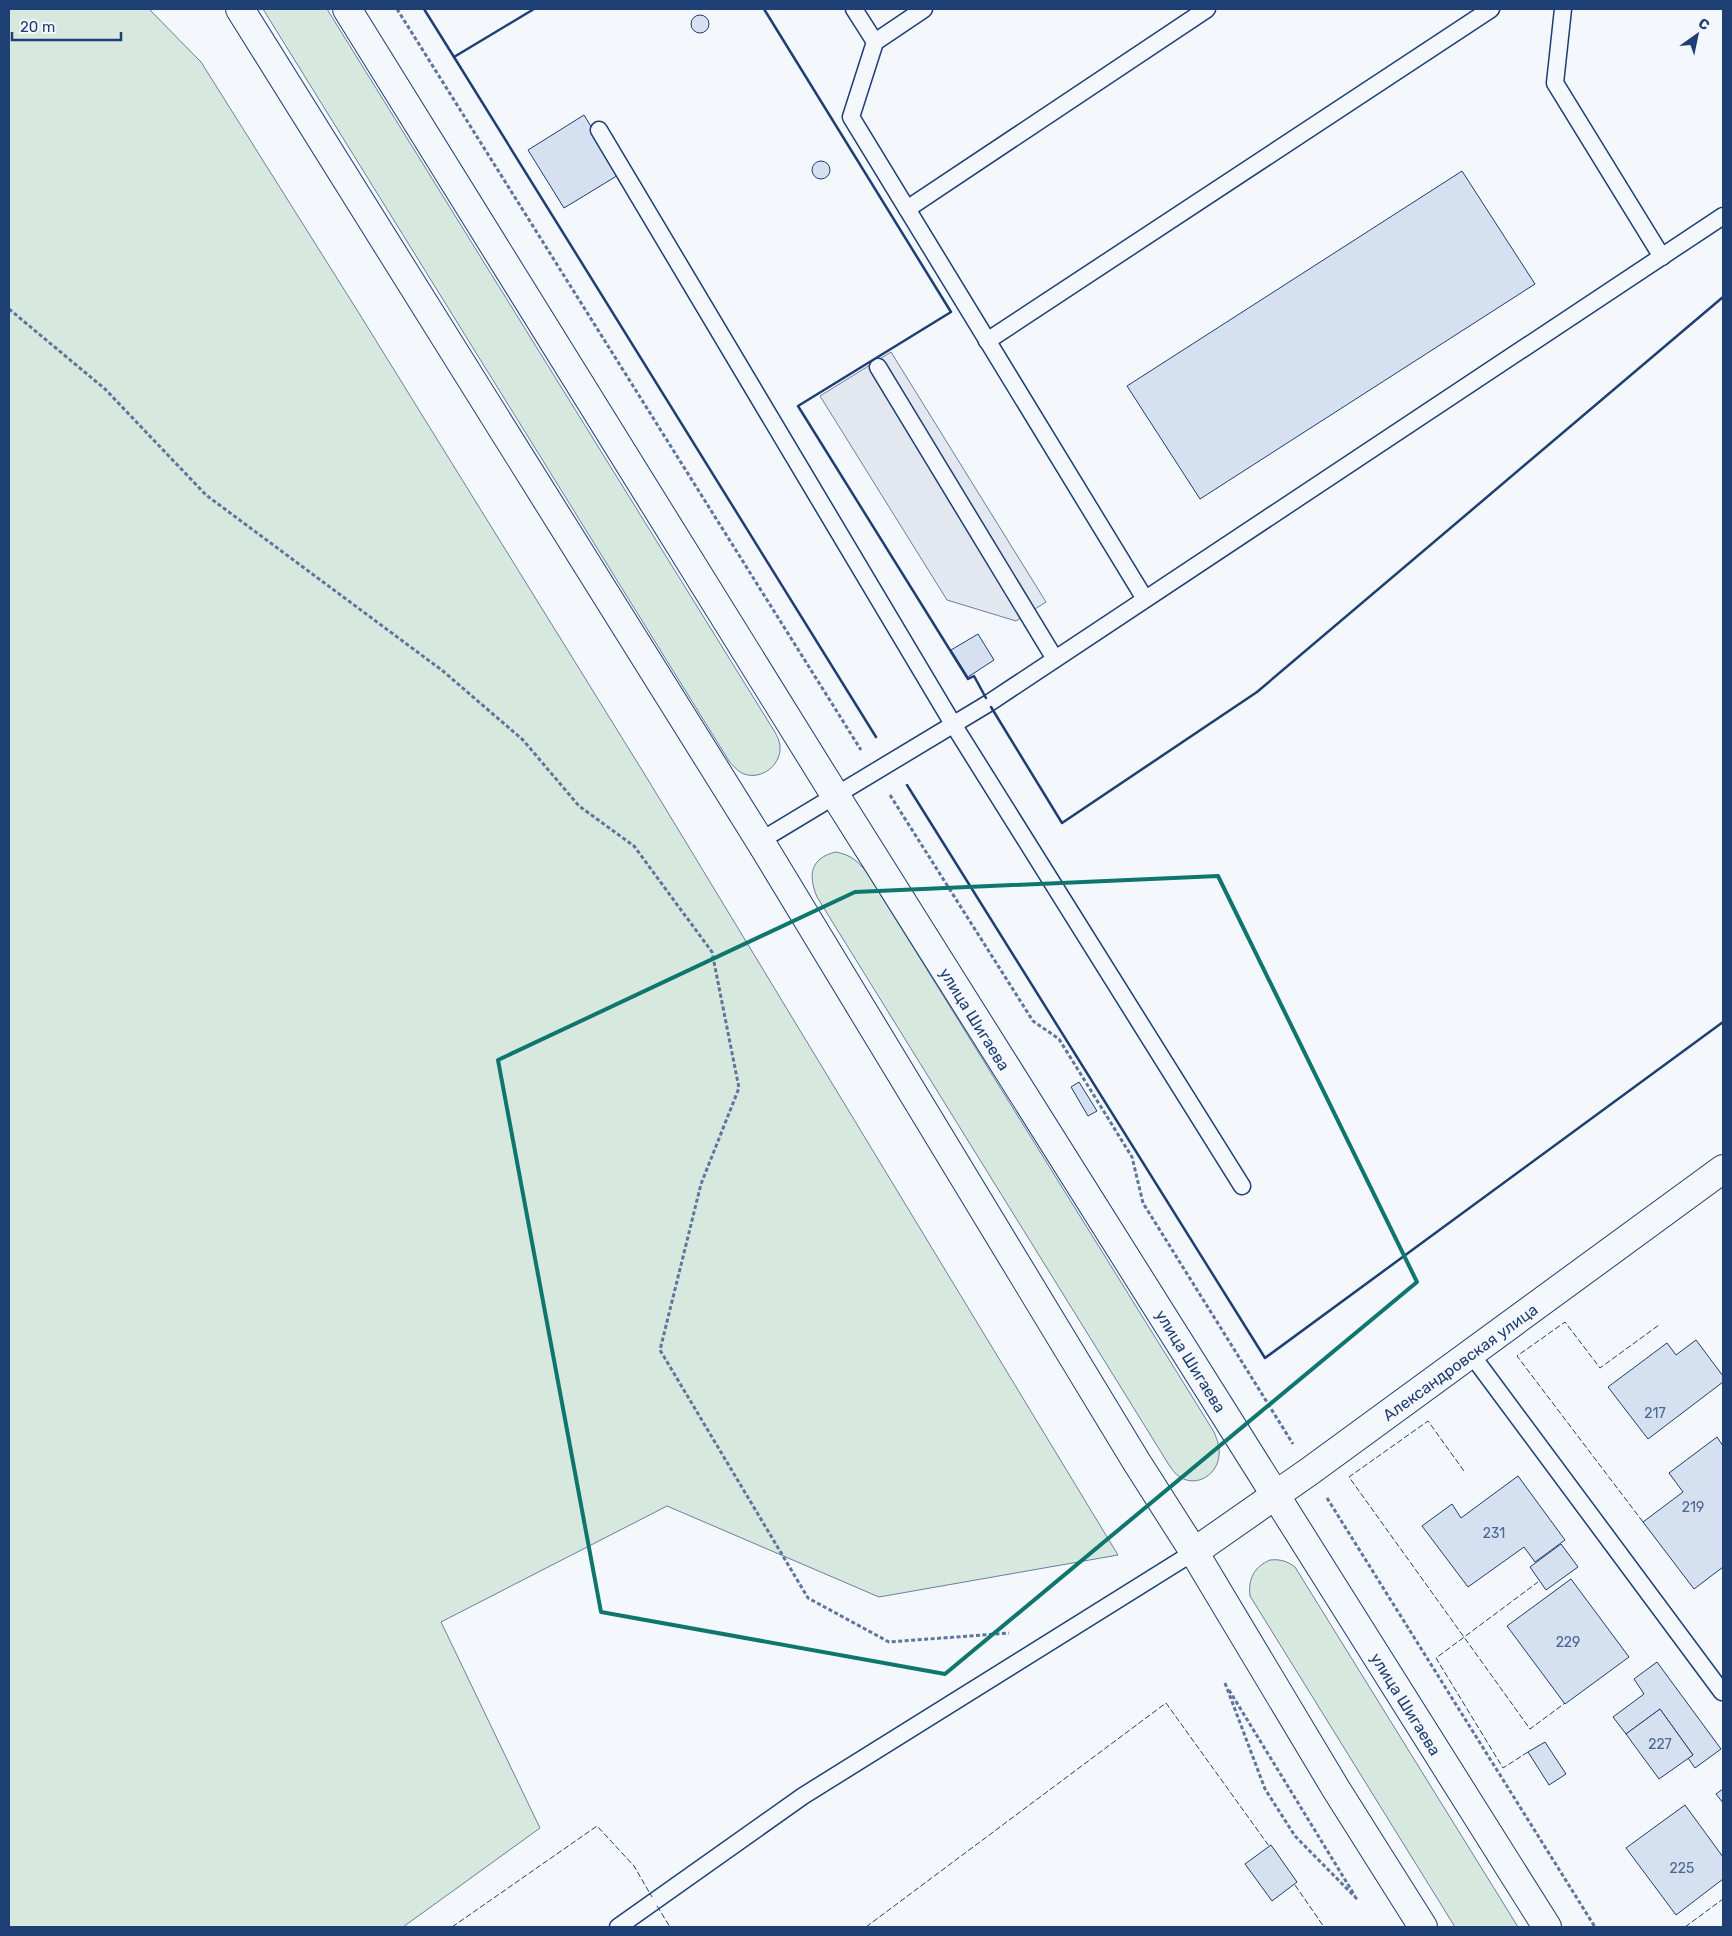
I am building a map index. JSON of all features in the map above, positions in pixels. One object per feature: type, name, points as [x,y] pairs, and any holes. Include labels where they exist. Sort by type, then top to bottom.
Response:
[{"type":"street","points":[[240,9],[760,841],[1136,1460],[1194,1552],[1331,1781],[1423,1927]]},
{"type":"street","name":"улица Шигаева","points":[[347,9],[835,795],[1546,1927]]},
{"type":"street","name":"Александровская улица","points":[[1194,1552],[1310,1471],[1723,1169]]},
{"type":"lane","points":[[854,9],[875,42]]},
{"type":"lane","points":[[924,9],[875,42],[851,116],[1145,599]]},
{"type":"lane","points":[[907,209],[1207,9]]},
{"type":"lane","points":[[987,341],[1490,9]]},
{"type":"lane","points":[[1563,9],[1555,83],[1662,257]]},
{"type":"lane","points":[[599,130],[954,724],[1242,1186]]},
{"type":"lane","points":[[760,841],[954,724],[1055,659],[1723,216]]},
{"type":"lane","points":[[878,367],[1055,659]]},
{"type":"lane","points":[[1471,1354],[1722,1692]]},
{"type":"lane","points":[[618,1927],[803,1796],[1194,1552]]},
{"type":"path","points":[[398,9],[1033,1021],[1059,1039],[1132,1157],[1143,1203],[1595,1927]]},
{"type":"path","points":[[9,309],[104,389],[206,495],[443,671],[523,740],[579,806],[634,846],[712,952],[739,1088],[701,1184],[660,1350],[808,1598],[889,1642],[1013,1633]]},
{"type":"path","points":[[1225,1683],[1358,1900],[1295,1836],[1265,1790],[1225,1683]]},
{"type":"highlighted area","points":[[1218,876],[1417,1282],[945,1674],[601,1612],[498,1060],[855,892]]},
{"type":"shaded area","points":[[9,9],[149,9],[201,62],[650,783],[1118,1555],[879,1597],[667,1506],[441,1622],[540,1828],[403,1927],[9,1927]]},
{"type":"shaded area","points":[[263,9],[327,9],[774,731],[778,738],[780,753],[775,764],[765,772],[754,775],[745,774],[737,770],[729,761]]},
{"type":"shaded area","points":[[891,352],[1046,602],[1016,621],[947,600],[820,396]]},
{"type":"shaded area","points":[[836,852],[854,859],[867,873],[1214,1432],[1219,1449],[1218,1462],[1206,1477],[1200,1480],[1187,1480],[1180,1477],[1169,1465],[817,897],[812,875],[813,868],[821,858]]},
{"type":"shaded area","points":[[1270,1560],[1283,1561],[1295,1567],[1518,1927],[1455,1927],[1250,1596],[1250,1584],[1253,1574],[1260,1566]]},
{"type":"building","points":[[700,15],[706,18],[709,24],[706,30],[700,33],[694,30],[691,24],[694,18]]},
{"type":"building","points":[[584,115],[620,174],[564,208],[528,150]]},
{"type":"building","points":[[821,161],[827,164],[830,170],[827,176],[821,179],[815,176],[812,170],[815,164]]},
{"type":"building","points":[[1462,171],[1535,284],[1200,499],[1127,386]]},
{"type":"building","points":[[978,634],[994,660],[968,677],[951,650]]},
{"type":"building","points":[[1079,1082],[1097,1111],[1088,1116],[1071,1087]]},
{"type":"building","points":[[1696,1340],[1723,1376],[1723,1382],[1648,1439],[1608,1387],[1667,1343],[1676,1355]]},
{"type":"building","points":[[1717,1437],[1723,1446],[1723,1567],[1694,1589],[1643,1522],[1683,1492],[1669,1473]]},
{"type":"building","points":[[1518,1476],[1565,1540],[1535,1562],[1524,1547],[1468,1587],[1422,1526],[1452,1504],[1461,1518]]},
{"type":"building","points":[[1561,1544],[1578,1567],[1546,1590],[1530,1567]]},
{"type":"building","points":[[1571,1579],[1629,1657],[1565,1704],[1507,1626]]},
{"type":"building","points":[[1657,1662],[1721,1749],[1695,1768],[1688,1758],[1693,1755],[1660,1709],[1626,1734],[1613,1717],[1644,1694],[1634,1679]]},
{"type":"building","points":[[1660,1709],[1693,1755],[1659,1779],[1626,1734]]},
{"type":"building","points":[[1545,1742],[1566,1774],[1549,1785],[1528,1752]]},
{"type":"building","points":[[1723,1789],[1723,1803],[1716,1794]]},
{"type":"building","points":[[1685,1805],[1723,1857],[1723,1879],[1676,1915],[1626,1848]]},
{"type":"building","points":[[1271,1845],[1297,1882],[1272,1901],[1245,1864]]},
{"type":"fence","points":[[1643,1522],[1517,1356],[1565,1322],[1600,1368],[1659,1325]]},
{"type":"fence","points":[[1464,1471],[1428,1421],[1349,1477],[1530,1729],[1565,1703]]},
{"type":"fence","points":[[1528,1752],[1503,1768],[1436,1658],[1538,1582]]},
{"type":"fence","points":[[866,1927],[1166,1703],[1269,1846]]},
{"type":"fence","points":[[452,1927],[597,1826],[634,1866],[652,1897]]},
{"type":"fence","points":[[1295,1885],[1324,1927]]},
{"type":"fence","points":[[1685,1927],[1723,1899]]},
{"type":"fence","points":[[657,1906],[670,1927]]},
{"type":"wall","points":[[424,9],[454,57]]},
{"type":"wall","points":[[534,9],[454,57],[876,737]]},
{"type":"wall","points":[[764,9],[951,312],[798,406],[968,679],[974,676],[986,698]]},
{"type":"wall","points":[[991,707],[1062,823],[1257,692],[1723,297]]},
{"type":"wall","points":[[907,785],[1265,1358],[1723,1022]]}]
